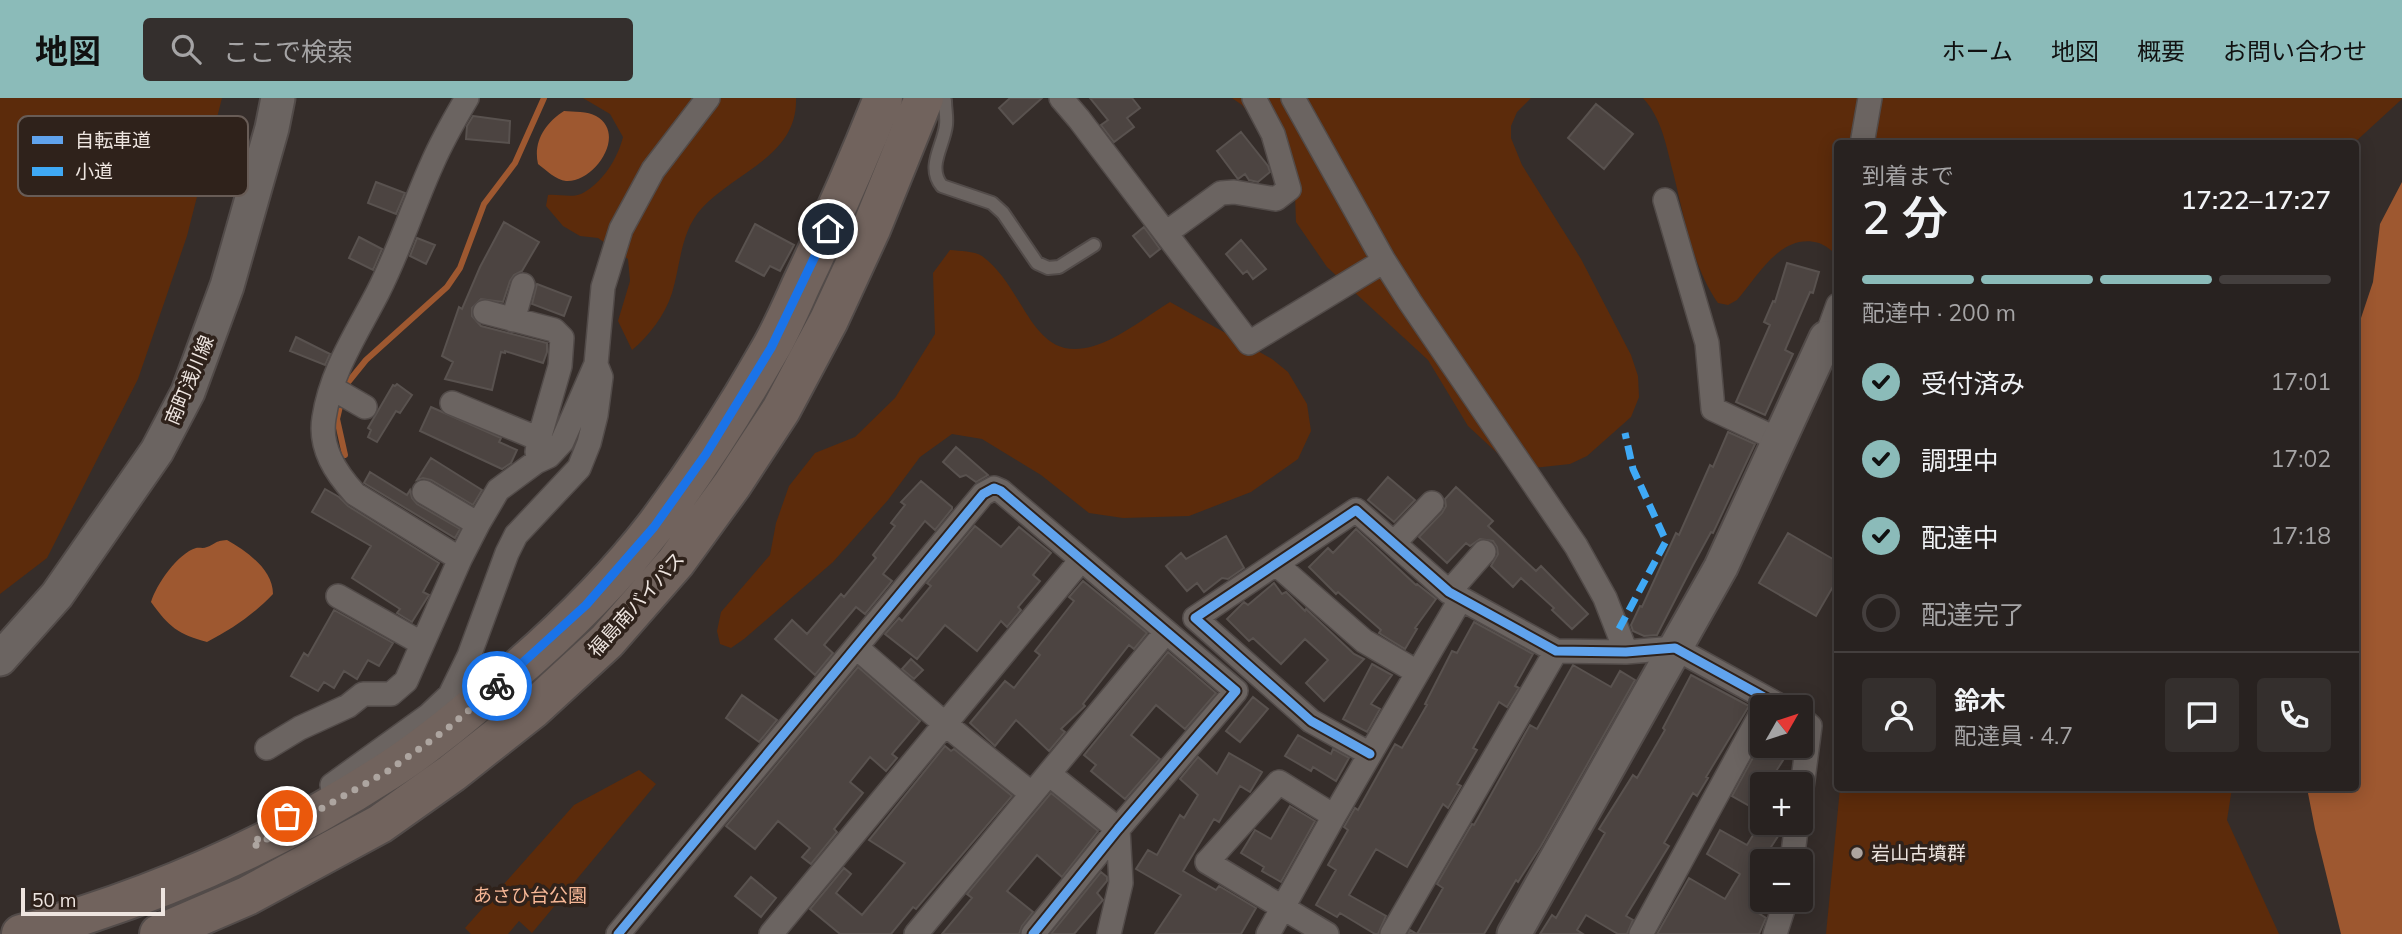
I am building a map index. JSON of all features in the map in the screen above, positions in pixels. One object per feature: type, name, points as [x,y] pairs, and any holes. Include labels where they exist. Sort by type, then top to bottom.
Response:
[{"type":"highway","name":"福島南バイパス","points":[[21,934],[80,918],[170,884],[253,847],[388,771],[447,729],[527,661],[586,605],[654,527],[706,454],[771,348],[828,229],[883,98]]},
{"type":"highway","name":"福島南バイパス","points":[[159,934],[247,896],[380,824],[452,773],[533,709],[607,641],[676,562],[732,485],[781,410],[829,320],[871,229],[924,98]]},
{"type":"street","name":"南町浅川線","points":[[0,659],[57,595],[157,451],[188,392],[227,286],[278,98]]},
{"type":"street","points":[[460,559],[355,494],[344,483],[330,460],[324,442],[324,420],[332,388],[352,338],[379,291],[432,164],[467,98]]},
{"type":"street","points":[[267,748],[348,706],[363,694],[391,694],[406,681],[460,559],[498,490],[536,462],[549,456],[562,442],[596,363],[603,287],[621,229],[653,170],[708,98]]},
{"type":"street","points":[[1061,98],[1248,343],[1384,261]]},
{"type":"street","points":[[1166,233],[1221,193],[1234,192],[1276,200],[1289,189],[1273,134],[1254,98]]},
{"type":"street","points":[[1293,98],[1384,261],[1576,547],[1605,598],[1626,652]]},
{"type":"street","points":[[1863,140],[1870,98]]},
{"type":"street","points":[[1665,200],[1707,343],[1713,409],[1779,440]]},
{"type":"street","points":[[513,320],[523,285]]},
{"type":"street","points":[[485,313],[554,330],[562,338],[560,366],[539,439],[536,462]]},
{"type":"street","points":[[1514,934],[1721,567],[1834,316]]},
{"type":"street","points":[[253,847],[260,835],[429,715],[450,695],[469,656],[507,552],[516,535],[579,468],[596,415],[601,377],[596,363]]},
{"type":"street","points":[[332,388],[365,407]]},
{"type":"street","points":[[452,403],[539,439]]},
{"type":"street","points":[[618,934],[983,494],[994,488],[1001,491],[1236,691],[1033,934]]},
{"type":"street","points":[[424,492],[478,524]]},
{"type":"street","points":[[1394,543],[1432,503]]},
{"type":"street","points":[[1370,754],[1311,721],[1195,618],[1356,510],[1455,596],[1556,651],[1626,652],[1675,648],[1750,695]]},
{"type":"street","points":[[1268,934],[1417,672],[1455,596],[1484,552]]},
{"type":"street","points":[[771,934],[1081,560]]},
{"type":"street","points":[[1276,564],[1364,640],[1417,672]]},
{"type":"street","points":[[0,677],[57,595]]},
{"type":"street","points":[[338,596],[421,643]]},
{"type":"street","points":[[916,934],[1166,632]]},
{"type":"street","points":[[857,648],[1032,794]]},
{"type":"street","points":[[1392,934],[1556,651]]},
{"type":"street","points":[[1641,934],[1750,741]]},
{"type":"street","points":[[1049,774],[1118,829],[1121,883],[1109,934]]},
{"type":"street","points":[[1327,934],[1207,862],[1279,782],[1334,816]]},
{"type":"street","points":[[1775,934],[1782,912]]},
{"type":"lane","points":[[938,98],[945,101],[946,126],[935,162],[936,179],[942,186],[992,203],[1017,231],[1037,263],[1048,268],[1059,267],[1094,244]]},
{"type":"green space","points":[[0,98],[222,98],[217,116],[18,116],[18,196],[197,196],[187,236],[138,379],[47,558],[0,594]]},
{"type":"green space","points":[[583,98],[796,98],[794,118],[787,135],[776,149],[716,195],[695,217],[685,238],[672,293],[665,309],[650,332],[632,350],[618,321],[630,281],[628,259],[598,238],[580,236],[563,226],[546,206],[548,195],[569,196],[589,190],[608,170],[621,145],[623,137],[610,114]]},
{"type":"green space","points":[[1232,98],[1531,98],[1517,112],[1511,126],[1511,138],[1522,165],[1581,259],[1631,355],[1638,376],[1639,397],[1631,417],[1587,456],[1570,464],[1533,468],[1508,463],[1468,426],[1428,360],[1327,267],[1296,222],[1294,168],[1242,105]]},
{"type":"green space","points":[[1643,98],[2402,98],[2357,140],[1834,140],[1834,253],[1819,243],[1805,241],[1793,244],[1772,258],[1737,300],[1728,305],[1718,303],[1695,257],[1668,152],[1655,115]]},
{"type":"green space","points":[[950,250],[982,256],[999,272],[1036,327],[1049,340],[1066,348],[1087,348],[1115,337],[1170,302],[1272,359],[1288,372],[1307,404],[1311,431],[1298,459],[1251,492],[1189,516],[1123,518],[1089,513],[1041,475],[982,439],[952,434],[920,457],[888,500],[833,562],[744,639],[731,648],[720,644],[717,631],[721,612],[770,555],[776,523],[789,486],[815,453],[855,437],[895,398],[935,334],[933,273]]},
{"type":"green space","name":"あさひ台公園","points":[[639,770],[656,784],[532,933],[519,921],[508,934],[471,934],[465,928],[574,805]]},
{"type":"green space","points":[[1840,791],[2232,791],[2227,820],[2279,934],[1826,934]]},
{"type":"shaded area","points":[[564,111],[593,114],[605,124],[609,134],[604,156],[587,174],[577,180],[562,180],[538,164],[537,148],[542,134],[551,121]]},
{"type":"shaded area","points":[[2402,182],[2402,934],[2341,934],[2308,791],[2359,791],[2359,324],[2373,282],[2380,224]]},
{"type":"shaded area","points":[[227,540],[250,555],[263,569],[272,585],[273,594],[242,621],[207,642],[175,628],[151,602],[163,579],[182,556],[196,548],[206,548]]},
{"type":"building","points":[[1010,98],[1042,98],[1013,124],[999,108]]},
{"type":"building","points":[[1090,98],[1132,98],[1140,108],[1127,118],[1134,127],[1114,142],[1101,125],[1108,120]]},
{"type":"building","points":[[1596,104],[1633,134],[1604,169],[1568,138]]},
{"type":"building","points":[[473,116],[510,121],[509,143],[466,139],[467,126]]},
{"type":"building","points":[[1241,132],[1268,166],[1270,172],[1258,182],[1249,180],[1245,174],[1238,179],[1217,151]]},
{"type":"building","points":[[376,182],[405,193],[396,214],[368,203]]},
{"type":"building","points":[[504,222],[539,242],[522,271],[510,281],[503,302],[481,299],[472,308],[472,316],[481,326],[547,343],[547,352],[543,363],[501,352],[492,390],[445,379],[453,362],[442,356],[459,307],[462,309]]},
{"type":"building","points":[[755,224],[794,245],[780,271],[770,266],[764,276],[736,261]]},
{"type":"building","points":[[1144,227],[1160,249],[1150,257],[1133,236]]},
{"type":"building","points":[[359,237],[382,249],[373,270],[349,258]]},
{"type":"building","points":[[417,238],[435,245],[426,264],[410,256]]},
{"type":"building","points":[[1241,240],[1266,269],[1253,279],[1247,271],[1243,274],[1226,254]]},
{"type":"building","points":[[1787,263],[1819,272],[1813,293],[1810,292],[1785,350],[1793,354],[1765,415],[1736,402],[1770,325],[1764,322],[1773,301],[1775,302]]},
{"type":"building","points":[[537,284],[571,297],[564,316],[532,304]]},
{"type":"building","points":[[296,337],[330,354],[325,365],[290,351]]},
{"type":"building","points":[[397,384],[412,395],[400,413],[396,411],[377,442],[368,437],[371,430],[368,428],[393,385]]},
{"type":"building","points":[[431,407],[501,438],[499,442],[517,450],[511,463],[502,469],[420,431]]},
{"type":"building","points":[[1728,432],[1755,444],[1713,533],[1711,532],[1657,635],[1644,636],[1633,631],[1631,625],[1676,533],[1679,535]]},
{"type":"building","points":[[956,447],[988,475],[976,482],[966,475],[960,477],[943,462]]},
{"type":"building","points":[[431,458],[482,490],[473,505],[431,480],[417,480]]},
{"type":"building","points":[[370,472],[407,495],[410,490],[417,504],[460,529],[455,538],[364,483]]},
{"type":"building","points":[[1388,477],[1415,500],[1394,522],[1368,500]]},
{"type":"building","points":[[921,481],[952,509],[935,530],[925,521],[883,574],[892,581],[865,614],[856,607],[824,645],[833,653],[815,675],[775,639],[792,620],[807,634],[841,594],[844,597],[876,558],[873,555],[895,526],[891,523],[905,505],[901,502]]},
{"type":"building","points":[[1456,487],[1493,521],[1488,526],[1536,571],[1541,566],[1588,614],[1572,629],[1552,610],[1554,608],[1521,578],[1513,587],[1491,566],[1498,554],[1493,541],[1480,539],[1470,546],[1466,543],[1447,563],[1419,537],[1442,513],[1446,506],[1445,499]]},
{"type":"building","points":[[325,489],[439,563],[423,592],[429,595],[412,622],[397,613],[400,609],[352,578],[371,546],[312,512]]},
{"type":"building","points":[[975,526],[1001,547],[1019,527],[1051,553],[1033,575],[1040,581],[1018,607],[1021,610],[1007,627],[1001,621],[977,651],[945,625],[917,659],[885,634],[899,618],[902,621],[931,586],[927,583]]},
{"type":"building","points":[[1356,529],[1416,585],[1436,599],[1415,628],[1417,629],[1405,649],[1379,633],[1381,630],[1338,592],[1336,594],[1309,567],[1328,548],[1333,553]]},
{"type":"building","points":[[1788,533],[1834,560],[1834,585],[1816,616],[1759,583]]},
{"type":"building","points":[[1226,536],[1244,568],[1228,579],[1222,578],[1204,592],[1197,583],[1187,591],[1166,566],[1181,553],[1186,559]]},
{"type":"building","points":[[1083,581],[1147,633],[1134,649],[1129,645],[1083,704],[1085,706],[1061,729],[1065,732],[1049,751],[1016,720],[995,746],[970,723],[1005,681],[1014,688],[1040,655],[1035,651],[1074,601],[1069,597]]},
{"type":"building","points":[[1274,583],[1282,594],[1286,592],[1354,654],[1364,659],[1324,701],[1306,683],[1328,660],[1305,639],[1281,664],[1253,638],[1249,641],[1227,619],[1244,602],[1248,605]]},
{"type":"building","points":[[334,610],[393,643],[379,666],[368,660],[357,679],[344,671],[334,688],[324,682],[318,691],[291,676],[304,653],[308,656]]},
{"type":"building","points":[[1474,622],[1533,654],[1515,686],[1519,688],[1507,707],[1499,702],[1473,748],[1477,750],[1457,784],[1461,786],[1448,808],[1443,804],[1407,867],[1376,849],[1349,895],[1386,916],[1378,934],[1375,934],[1340,913],[1337,917],[1316,905],[1336,870],[1328,865],[1348,830],[1344,827],[1355,808],[1358,810],[1395,744],[1402,748],[1427,705],[1425,704],[1452,651],[1457,653]]},
{"type":"building","points":[[1168,652],[1216,693],[1185,729],[1156,705],[1131,735],[1160,759],[1125,799],[1091,771],[1096,765],[1084,755]]},
{"type":"building","points":[[911,659],[923,670],[914,679],[902,669]]},
{"type":"building","points":[[1372,664],[1392,675],[1371,704],[1380,709],[1367,732],[1343,719]]},
{"type":"building","points":[[1573,665],[1611,687],[1620,671],[1635,680],[1541,846],[1518,882],[1516,880],[1484,934],[1417,934],[1443,888],[1437,884],[1472,824],[1474,825],[1530,725],[1537,729]]},
{"type":"building","points":[[858,667],[920,721],[892,754],[897,758],[886,771],[870,757],[850,782],[863,793],[834,829],[837,832],[811,864],[802,857],[810,848],[778,821],[755,849],[726,826]]},
{"type":"building","points":[[1691,675],[1749,706],[1697,796],[1693,793],[1664,843],[1669,846],[1626,916],[1633,920],[1627,934],[1618,934],[1586,915],[1577,930],[1583,934],[1540,934],[1552,915],[1556,918],[1605,833],[1599,829],[1633,775],[1637,778],[1665,730],[1663,728]]},
{"type":"building","points":[[742,695],[777,720],[759,742],[726,718]]},
{"type":"building","points":[[1253,697],[1268,709],[1240,742],[1226,731]]},
{"type":"building","points":[[1298,735],[1331,754],[1333,749],[1349,758],[1336,781],[1313,767],[1311,771],[1285,756]]},
{"type":"building","points":[[945,746],[951,751],[954,749],[1012,796],[916,909],[913,907],[891,934],[840,934],[810,909],[844,868],[851,874],[836,893],[862,915],[905,863],[869,840]]},
{"type":"building","points":[[1229,753],[1262,772],[1250,792],[1240,786],[1219,822],[1214,819],[1183,871],[1216,890],[1219,886],[1256,908],[1241,934],[1155,934],[1181,895],[1136,869],[1148,850],[1157,855],[1180,815],[1184,818],[1198,795],[1180,779],[1198,757],[1217,774]]},
{"type":"building","points":[[1753,758],[1784,758],[1776,772],[1750,772],[1750,806],[1732,796]]},
{"type":"building","points":[[1051,793],[1098,831],[1062,877],[1037,855],[1007,891],[1033,912],[1019,934],[942,934],[972,898],[967,894]]},
{"type":"building","points":[[1290,806],[1315,821],[1281,882],[1262,871],[1264,867],[1241,853],[1255,830],[1271,839]]},
{"type":"building","points":[[1720,830],[1747,845],[1753,835],[1779,835],[1770,849],[1750,849],[1750,912],[1757,912],[1766,918],[1759,934],[1657,934],[1689,878],[1725,899],[1740,874],[1707,854]]},
{"type":"building","points":[[1101,872],[1107,877],[1107,881],[1097,893],[1103,900],[1074,934],[1051,934]]},
{"type":"building","points":[[751,877],[776,898],[761,917],[735,896]]},
{"type":"waterway","points":[[345,386],[366,360],[447,287],[460,268],[484,204],[515,163],[544,98]]},
{"type":"waterway","points":[[341,402],[337,419],[345,455]]},
{"type":"marked path","points":[[1619,629],[1666,541],[1633,469],[1625,433]]},
{"type":"cycle path","points":[[618,934],[983,494],[994,488],[1001,491],[1236,691],[1033,934]]},
{"type":"cycle path","points":[[1370,754],[1311,721],[1195,618],[1356,510],[1449,592],[1556,651],[1626,652],[1675,648],[1760,695]]},
{"type":"way so far","points":[[287,816],[260,835],[253,847],[334,804],[388,771],[447,729],[497,686]]},
{"type":"place","name":"岩山古墳群","points":[[1857,853]]},
{"type":"route","points":[[497,686],[586,605],[654,527],[706,454],[771,348],[828,229]]}]
